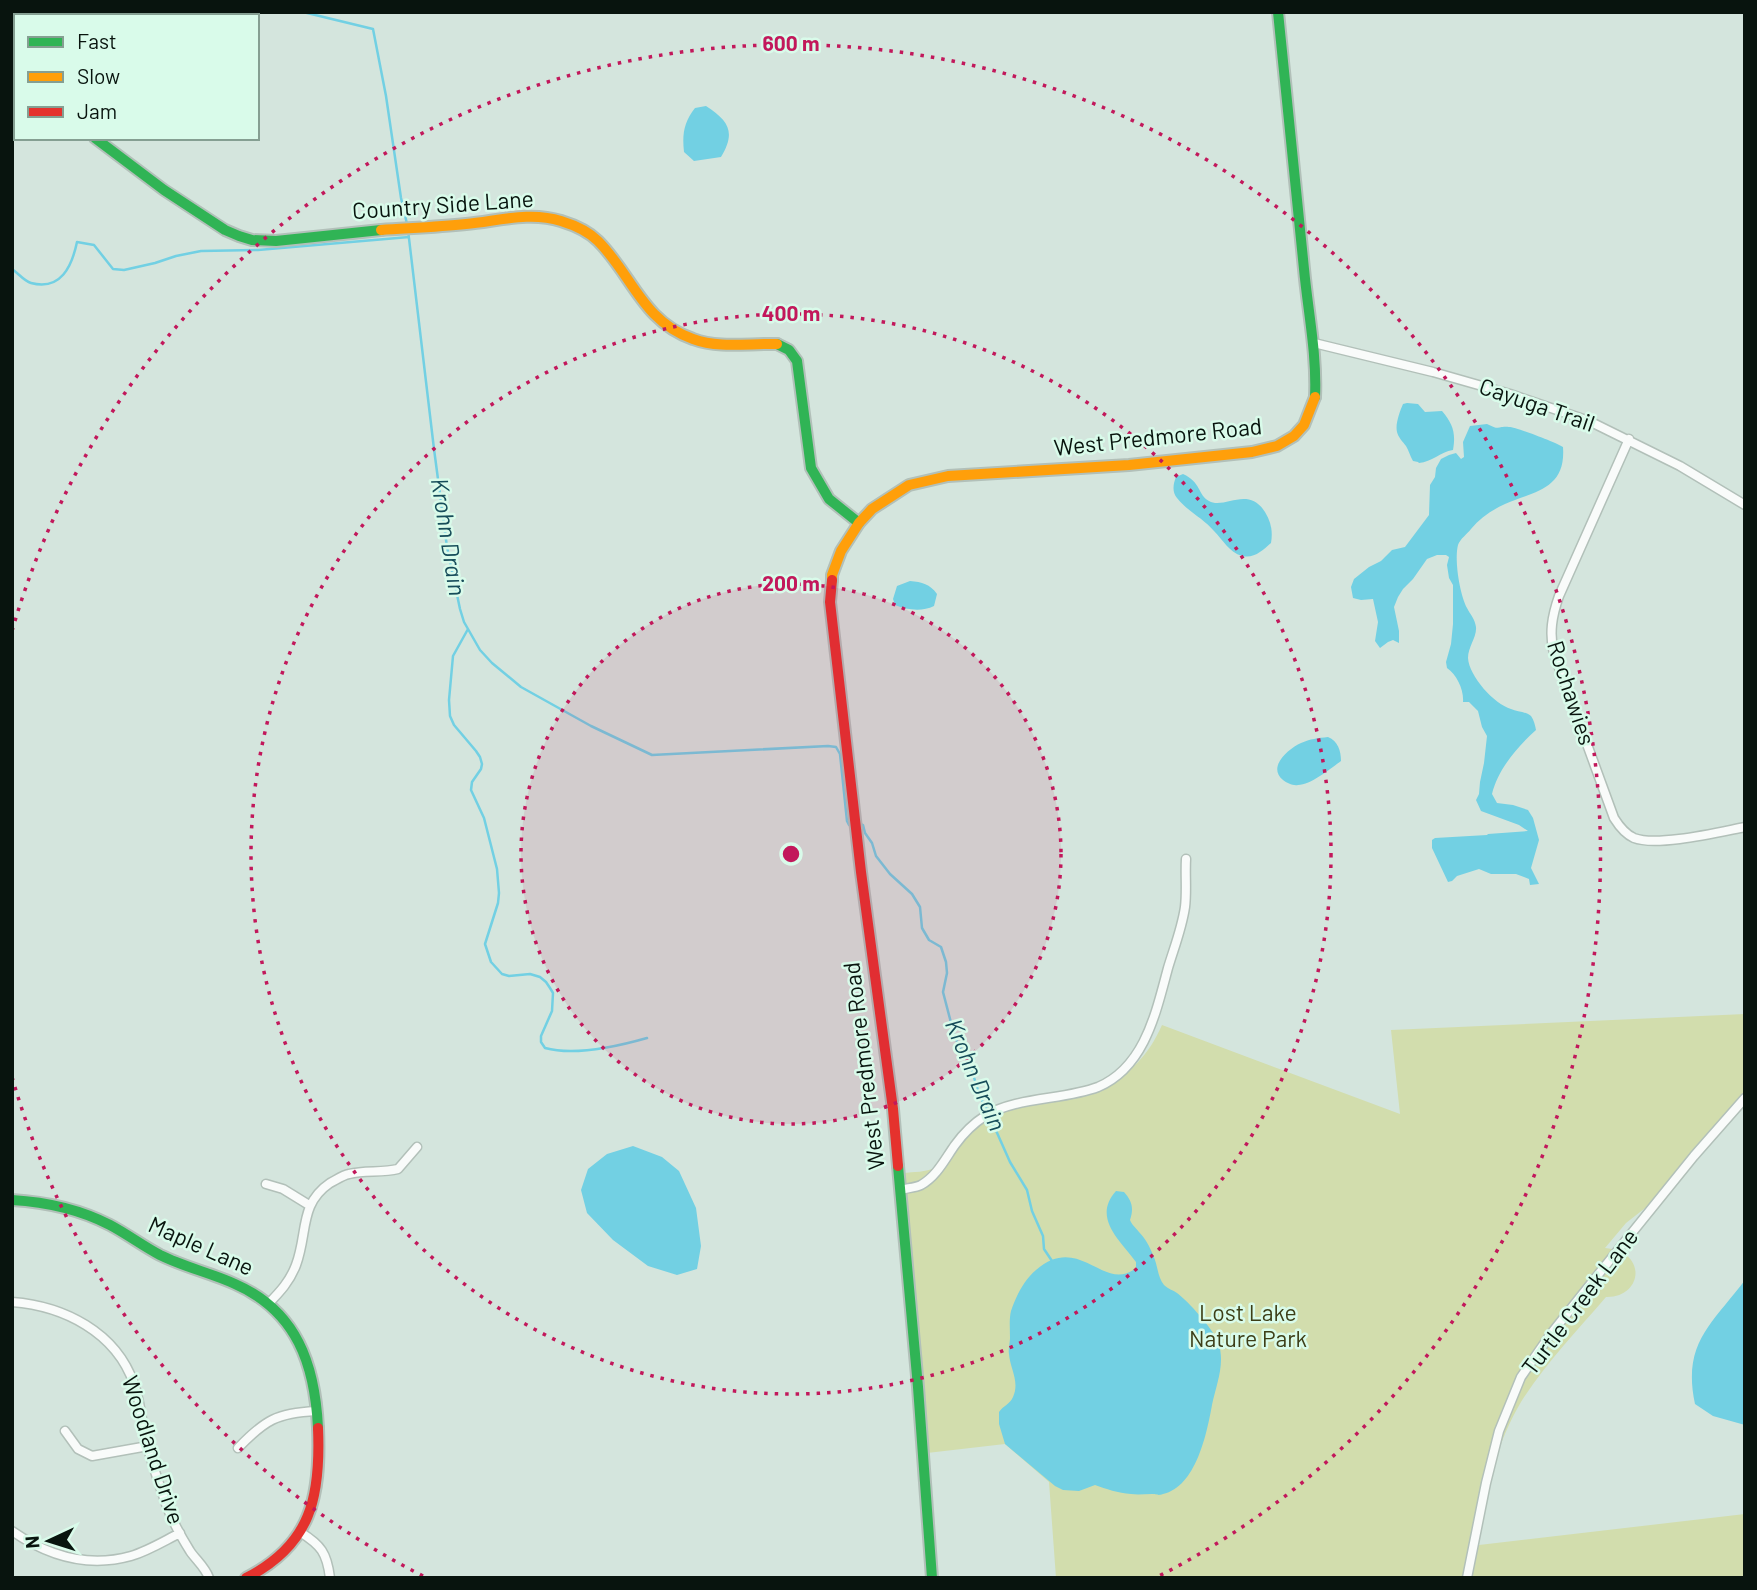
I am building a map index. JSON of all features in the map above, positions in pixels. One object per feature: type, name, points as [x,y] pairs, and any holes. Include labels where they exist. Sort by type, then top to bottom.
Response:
[{"type":"street","name":"West Predmore Road","points":[[932,1578],[893,1109],[830,602],[832,575],[841,551],[859,523],[872,509],[909,485],[948,476],[1132,465],[1244,453],[1277,446],[1294,436],[1304,425],[1315,398],[1314,343],[1278,12]]},
{"type":"street","name":"Country Side Lane","points":[[98,140],[183,204],[235,235],[248,239],[279,241],[540,217],[558,220],[587,233],[607,252],[640,301],[668,327],[691,339],[721,345],[776,344],[791,351],[797,360],[811,468],[829,499],[859,523]]},
{"type":"street","name":"Cayuga Trail","points":[[1314,343],[1433,372],[1589,421],[1680,466],[1745,505]]},
{"type":"street","name":"Rochawies","points":[[1629,439],[1556,605],[1551,634],[1554,654],[1620,828],[1633,838],[1662,841],[1745,827]]},
{"type":"street","points":[[900,1190],[920,1186],[937,1172],[957,1142],[988,1114],[1003,1107],[1082,1092],[1112,1080],[1124,1070],[1148,1035],[1164,985],[1185,906],[1186,859]]},
{"type":"street","name":"Turtle Creek Lane","points":[[1466,1578],[1499,1431],[1521,1377],[1593,1281],[1694,1156],[1745,1098]]},
{"type":"street","points":[[268,1304],[285,1286],[295,1268],[301,1252],[309,1205],[317,1193],[348,1174],[398,1169],[417,1147]]},
{"type":"street","points":[[266,1184],[284,1189],[309,1205]]},
{"type":"street","name":"Maple Lane","points":[[12,1200],[60,1206],[101,1220],[166,1258],[240,1285],[268,1304],[291,1327],[302,1348],[312,1378],[318,1474],[308,1517],[300,1532],[283,1553],[246,1578]]},
{"type":"street","name":"Woodland Drive","points":[[12,1301],[52,1308],[70,1315],[109,1343],[122,1360],[134,1383],[148,1446],[165,1501],[180,1533],[209,1578]]},
{"type":"street","points":[[238,1448],[253,1433],[282,1415],[316,1411]]},
{"type":"street","points":[[65,1431],[78,1449],[92,1457],[148,1446]]},
{"type":"street","points":[[12,1531],[60,1556],[87,1561],[131,1556],[180,1533]]},
{"type":"street","points":[[300,1532],[323,1550],[330,1578]]},
{"type":"green space","name":"Lost Lake Nature Park","points":[[1745,1014],[1745,1098],[1658,1198],[1626,1223],[1605,1248],[1619,1251],[1628,1257],[1634,1265],[1633,1283],[1628,1290],[1606,1297],[1551,1361],[1521,1402],[1504,1436],[1492,1471],[1479,1545],[1745,1514],[1745,1578],[1056,1578],[1049,1482],[1005,1444],[927,1453],[903,1173],[928,1170],[945,1162],[982,1121],[994,1113],[1073,1095],[1108,1083],[1138,1062],[1151,1046],[1162,1025],[1400,1114],[1391,1030]]},
{"type":"water","points":[[706,106],[725,122],[728,141],[721,157],[694,161],[684,152],[685,128],[695,108]]},
{"type":"water","points":[[1403,404],[1418,404],[1425,412],[1442,411],[1453,429],[1453,450],[1424,462],[1413,461],[1398,436],[1397,429]]},
{"type":"water","points":[[1487,424],[1497,428],[1520,430],[1563,447],[1560,472],[1554,480],[1538,491],[1486,515],[1462,539],[1457,551],[1462,595],[1476,627],[1469,650],[1469,665],[1478,681],[1497,701],[1511,709],[1529,714],[1536,730],[1504,767],[1492,794],[1497,803],[1528,810],[1533,818],[1539,840],[1531,868],[1539,884],[1530,885],[1529,879],[1516,874],[1491,874],[1479,869],[1448,882],[1432,848],[1432,840],[1435,838],[1528,831],[1481,811],[1476,800],[1487,736],[1478,711],[1469,702],[1463,702],[1459,683],[1447,668],[1453,624],[1453,585],[1447,565],[1449,557],[1437,555],[1427,559],[1398,597],[1394,607],[1399,643],[1393,640],[1380,648],[1375,641],[1378,622],[1373,599],[1353,598],[1351,587],[1354,579],[1369,567],[1381,561],[1392,550],[1405,547],[1429,515],[1430,485],[1441,459],[1456,453],[1461,459],[1464,457],[1463,442],[1470,426]]},
{"type":"water","points":[[1183,474],[1196,484],[1209,501],[1222,503],[1244,499],[1258,504],[1270,523],[1271,543],[1250,556],[1233,552],[1210,526],[1175,496],[1176,477]]},
{"type":"water","points":[[910,581],[932,588],[937,594],[934,606],[914,610],[895,605],[893,599],[897,586]]},
{"type":"water","points":[[1328,737],[1338,747],[1341,761],[1321,776],[1303,784],[1292,785],[1283,780],[1277,770],[1285,754],[1304,742]]},
{"type":"water","points":[[633,1146],[662,1157],[679,1171],[696,1208],[701,1246],[697,1269],[677,1275],[648,1266],[613,1240],[587,1213],[581,1190],[588,1169],[607,1154]]},
{"type":"water","points":[[1116,1191],[1124,1192],[1129,1198],[1132,1205],[1130,1220],[1149,1246],[1162,1282],[1182,1297],[1200,1316],[1216,1337],[1220,1350],[1219,1374],[1207,1430],[1198,1457],[1184,1481],[1160,1495],[1112,1491],[1095,1485],[1079,1491],[1063,1490],[1005,1444],[999,1424],[999,1412],[1012,1399],[1015,1391],[1009,1352],[1010,1314],[1028,1279],[1052,1260],[1066,1257],[1113,1274],[1124,1274],[1136,1268],[1136,1262],[1116,1237],[1108,1220],[1109,1201]]},
{"type":"water","points":[[1745,1280],[1745,1425],[1713,1416],[1695,1404],[1692,1383],[1696,1350],[1703,1336]]},
{"type":"waterway","name":"Krohn Drain","points":[[303,12],[373,29],[407,224]]},
{"type":"waterway","name":"Krohn Drain","points":[[408,230],[447,547],[464,622],[480,650],[521,687],[591,726],[652,755],[836,747],[840,754],[849,825]]},
{"type":"waterway","points":[[12,269],[31,283],[50,283],[57,280],[68,268],[77,242],[94,245],[113,269],[124,270],[201,251],[258,250],[409,237]]},
{"type":"waterway","points":[[468,629],[453,656],[450,716],[454,725],[476,751],[482,764],[472,782],[471,790],[484,818],[497,869],[498,903],[485,944],[491,962],[502,974],[530,974],[540,977],[550,988],[553,993],[552,1011],[541,1036],[545,1048],[583,1050],[647,1038]]},
{"type":"waterway","name":"Krohn Drain","points":[[861,824],[876,856],[890,874],[912,894],[920,907],[922,928],[929,940],[941,947],[947,973],[943,992],[955,1038],[969,1061],[980,1097],[988,1111]]},
{"type":"waterway","name":"Krohn Drain","points":[[990,1117],[1010,1162],[1027,1190],[1032,1211],[1043,1236],[1044,1249],[1052,1261]]},
{"type":"traffic: fast","points":[[1278,12],[1313,349],[1315,397]]},
{"type":"traffic: fast","points":[[98,140],[164,190],[225,230],[239,236],[252,240],[276,241],[381,230]]},
{"type":"traffic: fast","points":[[777,344],[789,350],[797,361],[811,468],[829,499],[859,523]]},
{"type":"traffic: fast","points":[[898,1166],[932,1578]]},
{"type":"traffic: fast","points":[[12,1200],[37,1202],[86,1215],[110,1225],[160,1255],[226,1280],[256,1295],[274,1309],[299,1342],[312,1383],[318,1428]]},
{"type":"traffic: slow","points":[[381,230],[526,217],[561,221],[581,229],[598,241],[650,309],[676,331],[714,344],[777,344]]},
{"type":"traffic: slow","points":[[832,580],[841,551],[859,523],[872,509],[909,485],[948,476],[1129,465],[1252,452],[1277,446],[1294,436],[1304,425],[1315,397]]},
{"type":"traffic: jam","points":[[832,580],[830,602],[898,1166]]},
{"type":"traffic: jam","points":[[246,1578],[268,1565],[285,1550],[308,1516],[317,1476],[318,1428]]}]
